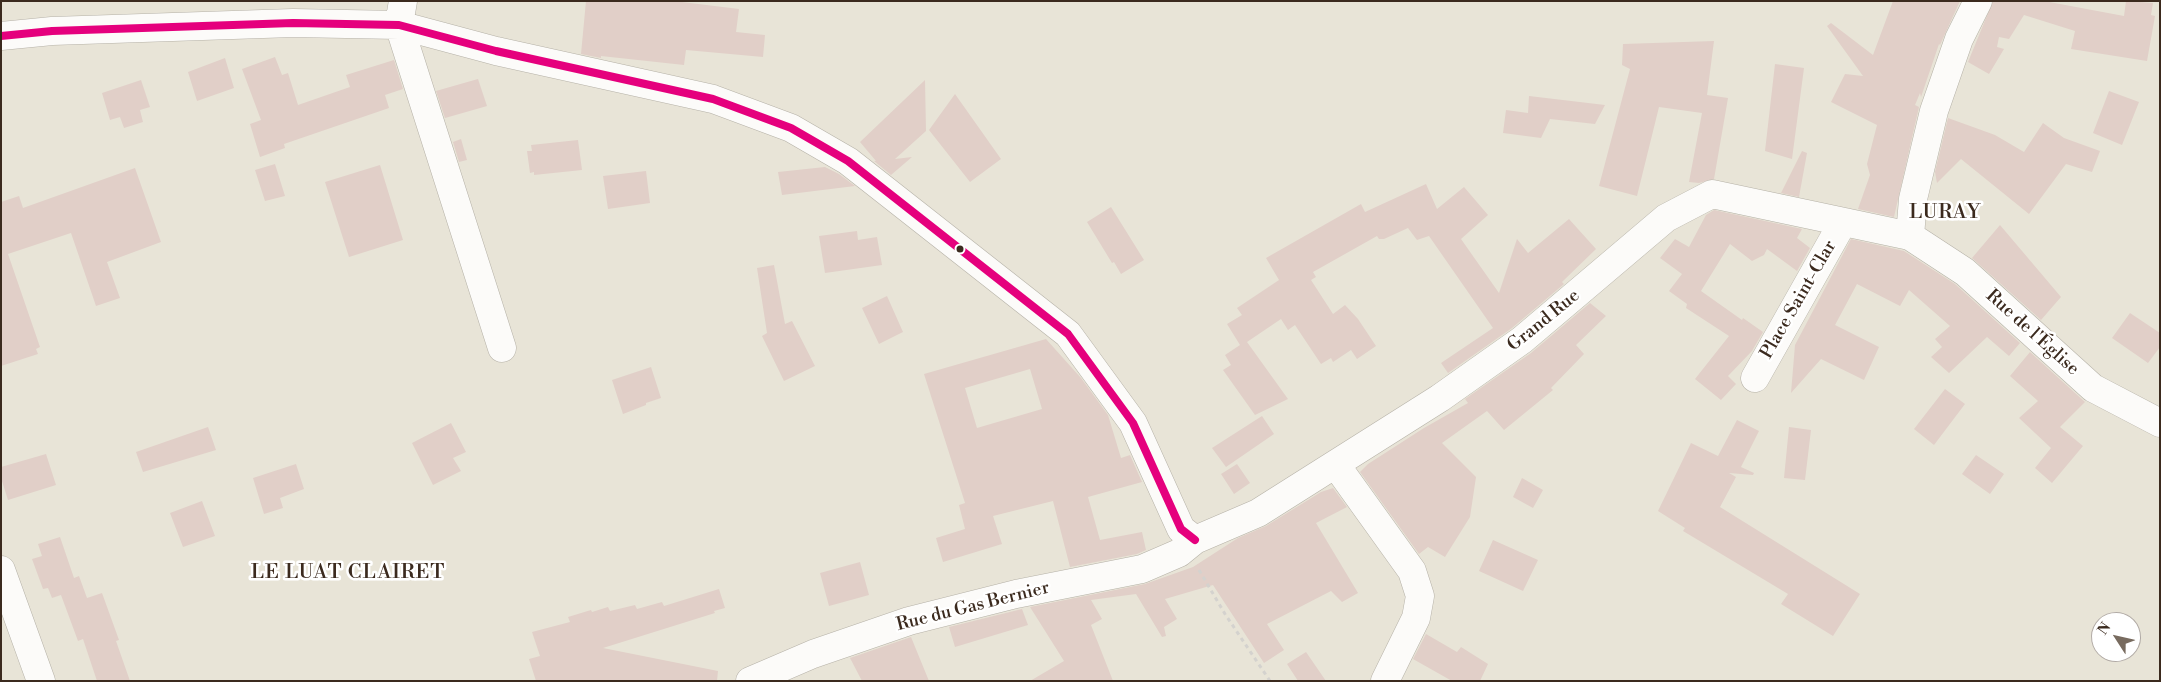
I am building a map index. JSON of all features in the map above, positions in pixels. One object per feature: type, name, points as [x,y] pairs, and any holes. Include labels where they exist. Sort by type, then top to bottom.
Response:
[{"type":"street","points":[[1910,236],[1914,199],[1934,110],[1959,39],[1978,1]]},
{"type":"street","points":[[401,13],[502,348]]},
{"type":"street","points":[[1,36],[52,31],[293,23],[401,13],[496,51],[713,99],[791,128],[848,161],[1068,334],[1133,423],[1181,529],[1195,540]]},
{"type":"street","name":"Grand Rue","points":[[1195,540],[1258,513],[1336,466],[1440,398],[1522,340],[1666,218],[1712,194],[1910,236]]},
{"type":"street","name":"Place Saint-Clar","points":[[1755,378],[1844,222]]},
{"type":"street","name":"Rue de l'Église","points":[[1910,236],[1965,272],[2094,388],[2160,423]]},
{"type":"street","points":[[1336,466],[1412,571],[1420,596],[1416,618],[1385,681]]},
{"type":"street","name":"Rue du Gas Bernier","points":[[750,681],[813,654],[909,621],[1016,594],[1142,569],[1179,553],[1195,540]]},
{"type":"street","points":[[1,570],[41,681]]},
{"type":"path","points":[[1195,540],[1194,562],[1225,614],[1270,681]]},
{"type":"building","points":[[586,1],[674,1],[739,9],[736,32],[765,35],[763,57],[686,50],[684,65],[601,56],[601,58],[581,54]]},
{"type":"building","points":[[1893,1],[1960,1],[1939,44],[1921,97],[1920,93],[1915,105],[1919,107],[1894,217],[1858,209],[1870,175],[1867,164],[1877,125],[1831,102],[1845,74],[1863,76],[1827,26],[1831,23],[1873,55]]},
{"type":"building","points":[[1993,1],[2044,1],[2124,16],[2126,1],[2153,3],[2151,15],[2155,16],[2147,61],[2071,49],[2075,31],[2024,15],[2009,39],[1999,37],[1997,47],[2004,49],[1989,74],[1968,62]]},
{"type":"building","points":[[1714,41],[1707,95],[1728,98],[1714,179],[1699,183],[1689,182],[1702,113],[1659,107],[1637,196],[1599,186],[1630,69],[1622,65],[1623,44]]},
{"type":"building","points":[[275,57],[282,75],[288,73],[298,105],[350,87],[346,75],[394,60],[403,89],[385,95],[389,108],[284,144],[285,148],[260,157],[250,124],[261,120],[242,69]]},
{"type":"building","points":[[225,58],[234,88],[197,101],[188,72]]},
{"type":"building","points":[[1775,64],[1804,68],[1792,159],[1765,151]]},
{"type":"building","points":[[478,79],[487,106],[445,118],[436,91]]},
{"type":"building","points":[[141,80],[150,107],[140,110],[143,122],[124,128],[120,117],[110,120],[102,93]]},
{"type":"building","points":[[925,80],[926,131],[895,159],[912,157],[891,175],[874,161],[876,161],[860,142]]},
{"type":"building","points":[[2109,91],[2139,102],[2122,145],[2093,133]]},
{"type":"building","points":[[955,94],[1001,159],[970,182],[929,130]]},
{"type":"building","points":[[1529,96],[1605,105],[1595,124],[1550,119],[1541,138],[1503,133],[1506,110],[1528,113]]},
{"type":"building","points":[[1948,118],[1995,135],[2024,152],[2043,123],[2064,138],[2100,151],[2092,172],[2066,164],[2029,214],[1961,159],[1937,183],[1935,172]]},
{"type":"building","points":[[461,139],[467,160],[459,162],[453,142]]},
{"type":"building","points":[[578,140],[582,170],[534,175],[534,172],[530,173],[527,151],[532,151],[531,145]]},
{"type":"building","points":[[1802,151],[1807,153],[1799,197],[1781,193]]},
{"type":"building","points":[[275,164],[285,196],[265,201],[255,170]]},
{"type":"building","points":[[380,165],[403,240],[349,257],[325,182]]},
{"type":"building","points":[[825,167],[839,174],[855,186],[782,195],[778,172]]},
{"type":"building","points":[[135,168],[161,242],[107,262],[120,298],[96,306],[71,233],[8,254],[40,347],[36,349],[38,354],[1,366],[1,202],[19,196],[23,208]]},
{"type":"building","points":[[646,171],[650,203],[608,209],[603,176]]},
{"type":"building","points":[[1426,184],[1437,209],[1464,187],[1488,215],[1461,239],[1499,293],[1517,239],[1528,253],[1569,219],[1596,249],[1562,282],[1564,284],[1512,328],[1448,373],[1441,363],[1493,328],[1429,236],[1417,240],[1408,228],[1384,239],[1379,239],[1377,236],[1313,272],[1316,277],[1311,280],[1333,314],[1345,305],[1358,319],[1376,346],[1357,359],[1351,350],[1333,362],[1331,358],[1321,364],[1295,325],[1288,330],[1281,319],[1247,342],[1288,399],[1255,415],[1223,370],[1231,365],[1225,355],[1240,345],[1227,324],[1242,315],[1237,308],[1279,280],[1266,258],[1361,204],[1365,212]]},
{"type":"building","points":[[1111,207],[1144,260],[1121,274],[1114,262],[1112,263],[1087,222]]},
{"type":"building","points":[[1714,210],[1802,229],[1797,238],[1810,248],[1797,271],[1767,249],[1764,255],[1752,261],[1730,244],[1701,291],[1742,320],[1743,318],[1763,332],[1752,351],[1728,376],[1736,384],[1721,400],[1695,379],[1729,336],[1686,308],[1687,304],[1669,291],[1682,274],[1660,258],[1675,239],[1689,247],[1706,215]]},
{"type":"building","points":[[2000,225],[2061,297],[2041,320],[1972,258]]},
{"type":"building","points":[[857,231],[858,240],[877,237],[882,265],[825,273],[819,236]]},
{"type":"building","points":[[1851,239],[1904,251],[1955,284],[2020,343],[2009,356],[1987,337],[1949,373],[1931,357],[1942,347],[1935,339],[1950,326],[1909,290],[1900,306],[1857,284],[1835,325],[1879,347],[1864,380],[1821,359],[1791,393],[1795,345]]},
{"type":"building","points":[[774,265],[785,324],[792,321],[815,366],[784,381],[762,336],[767,333],[757,268]]},
{"type":"building","points":[[887,296],[903,332],[879,344],[862,308]]},
{"type":"building","points":[[1590,303],[1606,316],[1576,345],[1584,354],[1551,388],[1553,390],[1504,430],[1487,411],[1442,443],[1476,477],[1470,517],[1445,557],[1428,547],[1419,554],[1360,472],[1368,464],[1424,428],[1468,403],[1465,399],[1531,353]]},
{"type":"building","points":[[2130,313],[2160,333],[2160,347],[2148,363],[2112,338]]},
{"type":"building","points":[[1046,339],[1081,378],[1108,415],[1121,458],[1130,455],[1142,482],[1088,497],[1100,540],[1142,532],[1146,550],[1137,554],[1070,567],[1053,501],[993,516],[1002,544],[943,562],[936,538],[965,529],[959,505],[965,503],[924,374]],"holes":[[[1030,369],[1042,409],[977,428],[965,388]]]},
{"type":"building","points":[[2030,352],[2085,402],[2060,427],[2083,446],[2052,483],[2035,468],[2051,448],[2019,418],[2038,401],[2010,376]]},
{"type":"building","points":[[651,367],[661,398],[623,414],[612,380]]},
{"type":"building","points":[[1945,389],[1965,404],[1934,445],[1914,429]]},
{"type":"building","points":[[1262,416],[1274,434],[1226,467],[1212,448]]},
{"type":"building","points":[[1737,420],[1759,431],[1741,467],[1754,473],[1753,475],[1729,473],[1736,477],[1720,507],[1860,594],[1833,636],[1781,604],[1788,594],[1683,531],[1685,528],[1658,511],[1691,443],[1718,456]]},
{"type":"building","points":[[451,423],[466,452],[453,458],[461,471],[433,485],[412,443]]},
{"type":"building","points":[[208,427],[216,450],[143,472],[136,452]]},
{"type":"building","points":[[1789,427],[1811,430],[1805,480],[1784,478]]},
{"type":"building","points":[[46,454],[56,485],[8,500],[1,478],[1,467]]},
{"type":"building","points":[[1976,455],[2004,474],[1990,494],[1962,474]]},
{"type":"building","points":[[296,464],[304,489],[280,498],[283,508],[264,514],[253,478]]},
{"type":"building","points":[[1237,464],[1250,483],[1234,494],[1221,474]]},
{"type":"building","points":[[1522,478],[1543,490],[1533,508],[1513,497]]},
{"type":"building","points":[[1333,488],[1347,507],[1316,523],[1358,593],[1342,602],[1331,591],[1267,624],[1284,650],[1264,663],[1213,585],[1165,599],[1177,619],[1164,627],[1166,636],[1162,637],[1136,594],[1091,600],[1102,619],[1091,625],[1113,681],[1030,681],[1064,661],[1030,607],[1145,584],[1193,567],[1238,538],[1266,526],[1321,492]]},
{"type":"building","points":[[202,501],[215,536],[183,547],[170,513]]},
{"type":"building","points":[[60,537],[74,578],[79,576],[87,598],[102,593],[119,640],[116,641],[130,681],[97,681],[83,639],[78,641],[61,595],[52,598],[48,588],[43,589],[32,559],[42,556],[38,544]]},
{"type":"building","points":[[1493,540],[1538,560],[1523,591],[1479,571]]},
{"type":"building","points":[[860,562],[869,595],[829,606],[820,573]]},
{"type":"building","points":[[719,589],[725,608],[714,611],[715,613],[603,648],[718,671],[717,681],[536,681],[529,659],[540,656],[532,632],[570,622],[568,617],[591,610],[592,612],[608,607],[610,611],[635,605],[637,609],[662,602],[664,606]]},
{"type":"building","points":[[1022,609],[1028,625],[955,647],[949,627]]},
{"type":"building","points":[[1426,634],[1457,652],[1461,647],[1488,664],[1480,681],[1452,681],[1413,659]]},
{"type":"building","points":[[911,637],[929,681],[862,681],[850,658]]},
{"type":"building","points":[[1306,652],[1326,681],[1298,681],[1287,664]]},
{"type":"transit line","points":[[1,36],[52,31],[293,23],[399,25],[496,51],[713,99],[791,128],[848,161],[1068,334],[1133,423],[1181,529],[1195,540]]},
{"type":"district","name":"LURAY","points":[[1945,213]]},
{"type":"district","name":"LE LUAT CLAIRET","points":[[348,573]]}]
